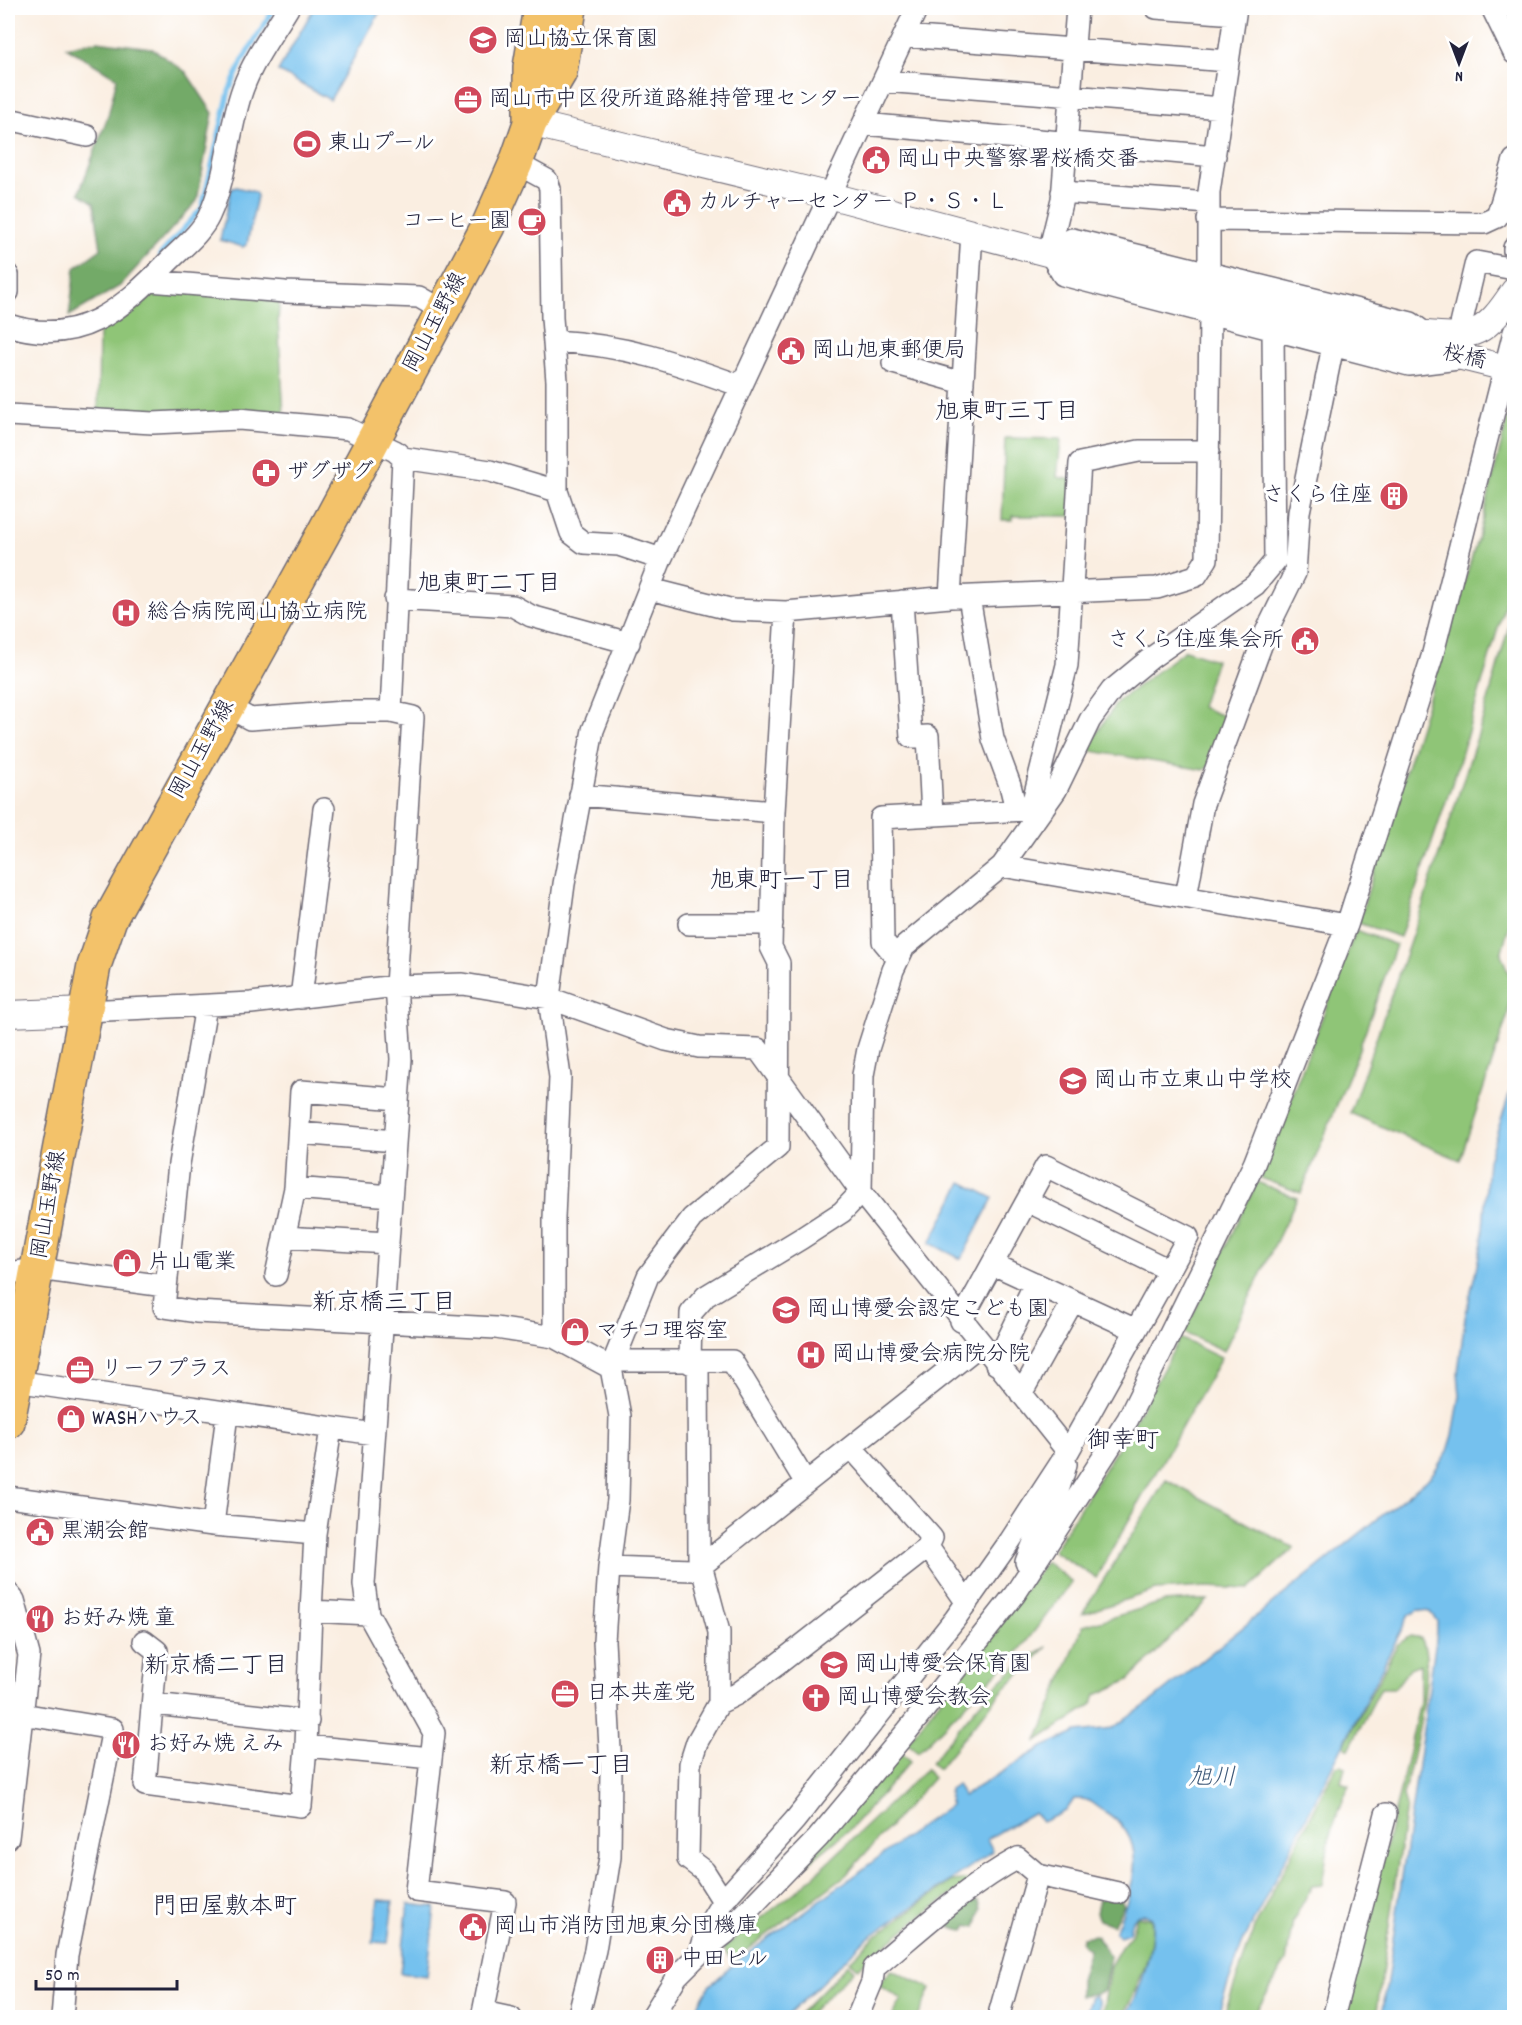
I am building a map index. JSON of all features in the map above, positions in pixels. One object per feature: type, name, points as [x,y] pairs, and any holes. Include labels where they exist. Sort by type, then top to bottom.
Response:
[{"type":"main road","name":"岡山玉野線","points":[[530,123],[530,67],[540,8]]},
{"type":"main road","name":"岡山玉野線","points":[[8,1422],[15,1381],[23,1271],[86,1011],[94,966],[110,919],[488,226],[516,163],[530,123],[560,72],[570,8]]},
{"type":"street","points":[[8,325],[42,333],[67,331],[90,324],[119,309],[150,281],[208,218],[218,195],[243,87],[288,8]]},
{"type":"street","points":[[554,1337],[560,1077],[549,998],[564,884],[593,730],[661,559],[828,195],[864,124],[917,8]]},
{"type":"street","points":[[1077,8],[1062,192],[1049,252],[1063,275],[1409,365],[1461,348],[1502,309],[1515,291]]},
{"type":"street","points":[[1156,8],[1235,10],[1209,212],[1209,274]]},
{"type":"street","points":[[1492,8],[1515,53]]},
{"type":"street","points":[[904,36],[1228,61]]},
{"type":"street","points":[[884,81],[1222,108]]},
{"type":"street","points":[[8,119],[87,136]]},
{"type":"street","name":"桜橋","points":[[530,123],[828,195],[1114,271],[1461,348],[1510,369]]},
{"type":"street","points":[[864,124],[1215,156]]},
{"type":"street","points":[[1062,192],[1209,212],[1484,223],[1497,217],[1515,160]]},
{"type":"street","points":[[516,163],[547,180],[550,189],[557,381],[557,491],[572,533],[584,543],[619,545],[661,559]]},
{"type":"street","points":[[972,232],[963,383],[959,597],[993,739],[1010,785],[1030,809]]},
{"type":"street","points":[[1049,252],[1072,239],[1411,323],[1420,340]]},
{"type":"street","points":[[1461,348],[1476,262],[1515,269]]},
{"type":"street","points":[[8,275],[8,292]]},
{"type":"street","points":[[150,281],[285,292],[419,297],[443,310]]},
{"type":"street","points":[[650,589],[733,610],[786,612],[959,597],[1157,588],[1196,576],[1207,559],[1210,314]]},
{"type":"street","points":[[898,959],[883,941],[881,818],[1030,809],[1056,790],[1090,720],[1112,690],[1151,658],[1255,585],[1275,561],[1273,330]]},
{"type":"street","points":[[651,2018],[677,1976],[700,1953],[726,1934],[842,1811],[1015,1594],[1128,1419],[1254,1164],[1347,925],[1432,657],[1510,369],[1515,332]]},
{"type":"street","points":[[554,341],[595,343],[651,354],[741,386]]},
{"type":"street","points":[[1186,897],[1203,804],[1266,632],[1295,573],[1299,512],[1333,346]]},
{"type":"street","points":[[893,363],[963,383]]},
{"type":"street","points":[[8,415],[153,423],[239,419],[348,429],[373,440],[403,458],[490,471],[557,491]]},
{"type":"street","points":[[723,1901],[704,1871],[688,1859],[690,1764],[697,1742],[719,1703],[719,1632],[699,1557],[691,1313],[706,1296],[842,1212],[861,1192],[865,1066],[868,1049],[898,959],[904,947],[1002,866],[1030,809],[1068,665],[1080,463],[1139,451],[1209,451]]},
{"type":"street","points":[[391,712],[403,458]]},
{"type":"street","points":[[395,599],[513,606],[531,616],[629,643]]},
{"type":"street","points":[[902,601],[910,737],[928,735],[932,816]]},
{"type":"street","points":[[578,2018],[595,1950],[610,1857],[611,1766],[604,1641],[609,1567],[618,1500],[620,1416],[612,1365],[648,1276],[692,1218],[778,1147],[779,963],[771,947],[774,812],[786,612]]},
{"type":"street","points":[[227,706],[250,719],[344,712],[391,712],[413,717],[396,986],[401,1059],[364,1584],[369,1614],[434,1733],[416,1891],[505,1902],[482,2015],[512,2018]]},
{"type":"street","points":[[580,795],[774,812]]},
{"type":"street","points":[[301,998],[324,809]]},
{"type":"street","points":[[1002,866],[1347,925]]},
{"type":"street","points":[[689,924],[772,924]]},
{"type":"street","points":[[8,1014],[206,1006],[301,998],[396,986],[463,984],[549,998],[666,1040],[699,1047],[758,1049],[861,1192],[1068,1452]]},
{"type":"street","points":[[206,1006],[179,1164],[164,1307],[196,1312],[496,1328],[554,1337],[612,1365],[732,1361],[806,1483]]},
{"type":"street","points":[[276,1275],[295,1188],[301,1091],[398,1099]]},
{"type":"street","points":[[299,1133],[395,1142]]},
{"type":"street","points":[[700,1953],[709,1924],[723,1901],[795,1820],[967,1603],[1068,1452],[1188,1237],[1046,1166],[962,1321]]},
{"type":"street","points":[[295,1188],[391,1196]]},
{"type":"street","points":[[1027,1201],[1169,1270]]},
{"type":"street","points":[[284,1237],[388,1243]]},
{"type":"street","points":[[993,1264],[1136,1330]]},
{"type":"street","points":[[23,1271],[165,1286]]},
{"type":"street","points":[[996,1364],[1035,1283]]},
{"type":"street","points":[[1021,1394],[1073,1300]]},
{"type":"street","points":[[609,1567],[692,1570],[701,1566],[981,1344]]},
{"type":"street","points":[[15,1381],[374,1434]]},
{"type":"street","points":[[213,1525],[227,1414]]},
{"type":"street","points":[[144,1641],[157,1651],[145,1785],[301,1806],[308,1721],[315,1534],[331,1428]]},
{"type":"street","points":[[719,1703],[737,1694],[770,1670],[928,1547],[932,1538],[851,1447]]},
{"type":"street","points":[[1015,1594],[1035,1535],[1060,1491],[1068,1452]]},
{"type":"street","points":[[8,1497],[213,1525],[315,1534]]},
{"type":"street","points":[[928,1547],[967,1603]]},
{"type":"street","points":[[8,1593],[14,1600],[29,1655],[16,1716],[8,1838]]},
{"type":"street","points":[[311,1611],[369,1614]]},
{"type":"street","points":[[154,1704],[308,1721]]},
{"type":"street","points":[[16,1716],[113,1729],[67,1955],[62,2018]]},
{"type":"street","points":[[306,1746],[431,1758]]},
{"type":"street","points":[[1333,2018],[1386,1814]]},
{"type":"street","points":[[858,2017],[872,1982],[873,1968],[948,1905],[1018,1858],[1038,1875],[1118,1893]]},
{"type":"street","points":[[998,2018],[1038,1875]]},
{"type":"green space","points":[[97,41],[151,48],[186,72],[213,113],[197,201],[120,286],[69,316],[75,268],[101,249],[94,203],[79,193],[108,116],[117,78],[66,47]]},
{"type":"green space","points":[[151,288],[280,296],[278,320],[284,414],[98,415],[99,326]]},
{"type":"green space","points":[[1514,392],[1514,573],[1458,766],[1400,937],[1358,923],[1480,530]]},
{"type":"green space","points":[[1005,438],[1061,439],[1057,477],[1074,480],[1073,516],[1013,516],[1012,520],[1002,520]]},
{"type":"green space","points":[[1514,608],[1514,910],[1501,954],[1512,982],[1508,1014],[1460,1160],[1350,1113],[1422,907],[1482,722]]},
{"type":"green space","points":[[1185,650],[1216,660],[1201,707],[1228,718],[1211,765],[1204,770],[1086,750],[1117,702]]},
{"type":"green space","points":[[1356,930],[1396,945],[1354,1063],[1301,1193],[1260,1178]]},
{"type":"green space","points":[[1257,1182],[1297,1198],[1224,1351],[1184,1333]]},
{"type":"green space","points":[[1180,1338],[1221,1358],[1096,1578],[1053,1551],[1134,1422]]},
{"type":"green space","points":[[1166,1480],[1294,1548],[1249,1589],[1206,1587],[1156,1590],[1082,1614]]},
{"type":"green space","points":[[1046,1562],[1072,1582],[1019,1651],[918,1752],[907,1743]]},
{"type":"green space","points":[[1208,1600],[1129,1680],[1096,1695],[1093,1704],[1037,1741],[1083,1626],[1163,1602]]},
{"type":"green space","points":[[1410,1636],[1421,1638],[1425,1651],[1425,1691],[1417,1739],[1403,1796],[1406,1806],[1376,2017],[1341,2018],[1399,1795],[1420,1702],[1420,1664],[1410,1668],[1395,1688],[1381,1688],[1349,1749],[1344,1745],[1397,1645]]},
{"type":"green space","points":[[1047,1647],[1002,1691],[938,1769],[931,1763],[998,1684],[1030,1657]]},
{"type":"green space","points":[[900,1751],[911,1761],[850,1829],[789,1879]]},
{"type":"green space","points":[[1341,1765],[1345,1768],[1341,1782],[1349,1785],[1330,1834],[1322,1885],[1312,1886],[1293,1921],[1286,1961],[1253,2017],[1223,2017],[1256,1925],[1336,1766]]},
{"type":"green space","points":[[926,1769],[933,1778],[846,1875],[732,1961],[723,1948],[804,1885]]},
{"type":"green space","points":[[952,1881],[972,1881],[922,1915],[858,1968],[850,1961],[874,1937]]},
{"type":"green space","points":[[1120,1898],[1124,1905],[1113,1925],[1099,1920],[1096,1913],[1099,1899]]},
{"type":"green space","points":[[970,1901],[979,1901],[981,1909],[976,1927],[968,1925],[965,1930],[959,1929],[943,1920],[955,1913],[959,1914],[958,1910]]},
{"type":"green space","points":[[1137,1916],[1151,1919],[1151,1943],[1144,1968],[1124,2014],[1121,2017],[1102,2017],[1110,1966],[1131,1935]]},
{"type":"green space","points":[[1095,1935],[1110,1956],[1104,1990],[1097,1994],[1080,1995],[1080,1980],[1089,1949],[1083,1946],[1081,1941],[1083,1937]]},
{"type":"green space","points":[[848,1964],[854,1970],[806,2017],[796,2017]]},
{"type":"green space","points":[[892,1970],[931,1988],[918,2017],[892,2017],[902,1999],[878,1985]]},
{"type":"water","points":[[314,8],[382,8],[330,100],[278,71]]},
{"type":"water","points":[[236,187],[255,192],[257,196],[247,244],[243,247],[220,240],[231,189]]},
{"type":"water","name":"旭川","points":[[1514,1080],[1514,2017],[1382,2017],[1437,1632],[1437,1621],[1430,1612],[1418,1610],[1408,1617],[1243,1942],[1221,2004],[1219,2017],[1124,2017],[1136,1997],[1145,1970],[1151,1942],[1152,1918],[1144,1914],[1137,1915],[1131,1923],[1129,1933],[1120,1936],[1115,1932],[1132,1881],[1133,1849],[1128,1835],[1118,1821],[1084,1799],[1074,1799],[1066,1811],[1042,1822],[1034,1812],[987,1839],[993,1851],[865,1940],[786,2017],[691,2018],[709,1986],[740,1959],[950,1805],[949,1789],[957,1784],[963,1796],[1043,1747],[1077,1732],[1113,1728],[1150,1702],[1431,1476],[1448,1451],[1453,1435],[1460,1396],[1458,1372],[1465,1318],[1482,1243],[1488,1160]]},
{"type":"water","points":[[962,1182],[993,1198],[961,1259],[930,1243]]},
{"type":"water","points":[[378,1900],[393,1901],[388,1943],[373,1942]]},
{"type":"water","points":[[408,1904],[435,1907],[427,1976],[400,1973]]},
{"type":"water","points":[[1095,1996],[1099,2002],[1098,2017],[1084,2017],[1091,1997]]},
{"type":"waterway","points":[[160,255],[202,208],[229,91],[243,60],[274,8]]},
{"type":"place","name":"岡山協立保育園","points":[[483,40]]},
{"type":"place","name":"岡山市中区役所道路維持管理センター","points":[[468,100]]},
{"type":"place","name":"東山プール","points":[[307,144]]},
{"type":"place","name":"岡山中央警察署桜橋交番","points":[[876,160]]},
{"type":"place","name":"カルチャーセンター Ｐ・Ｓ・Ｌ","points":[[677,203]]},
{"type":"place","name":"コーヒー園","points":[[532,222]]},
{"type":"place","name":"岡山旭東郵便局","points":[[791,351]]},
{"type":"place","name":"ザグザグ","points":[[266,473]]},
{"type":"place","name":"さくら住座","points":[[1394,496]]},
{"type":"place","name":"総合病院岡山協立病院","points":[[126,613]]},
{"type":"place","name":"さくら住座集会所","points":[[1305,641]]},
{"type":"place","name":"岡山市立東山中学校","points":[[1073,1081]]},
{"type":"place","name":"片山電業","points":[[127,1263]]},
{"type":"place","name":"岡山博愛会認定こども園","points":[[786,1310]]},
{"type":"place","name":"マチコ理容室","points":[[575,1332]]},
{"type":"place","name":"岡山博愛会病院分院","points":[[811,1355]]},
{"type":"place","name":"リーフプラス","points":[[80,1370]]},
{"type":"place","name":"WASHハウス","points":[[71,1419]]},
{"type":"place","name":"黒潮会館","points":[[40,1532]]},
{"type":"place","name":"お好み焼 童","points":[[40,1619]]},
{"type":"place","name":"岡山博愛会保育園","points":[[834,1665]]},
{"type":"place","name":"日本共産党","points":[[565,1694]]},
{"type":"place","name":"岡山博愛会教会","points":[[816,1698]]},
{"type":"place","name":"お好み焼 えみ","points":[[126,1745]]},
{"type":"place","name":"岡山市消防団旭東分団機庫","points":[[473,1927]]},
{"type":"place","name":"中田ビル","points":[[660,1960]]},
{"type":"district","name":"旭東町三丁目","points":[[1007,413]]},
{"type":"district","name":"旭東町二丁目","points":[[489,585]]},
{"type":"district","name":"旭東町一丁目","points":[[782,882]]},
{"type":"district","name":"新京橋三丁目","points":[[384,1304]]},
{"type":"district","name":"御幸町","points":[[1123,1442]]},
{"type":"district","name":"新京橋二丁目","points":[[216,1667]]},
{"type":"district","name":"新京橋一丁目","points":[[561,1767]]},
{"type":"district","name":"門田屋敷本町","points":[[225,1908]]}]
